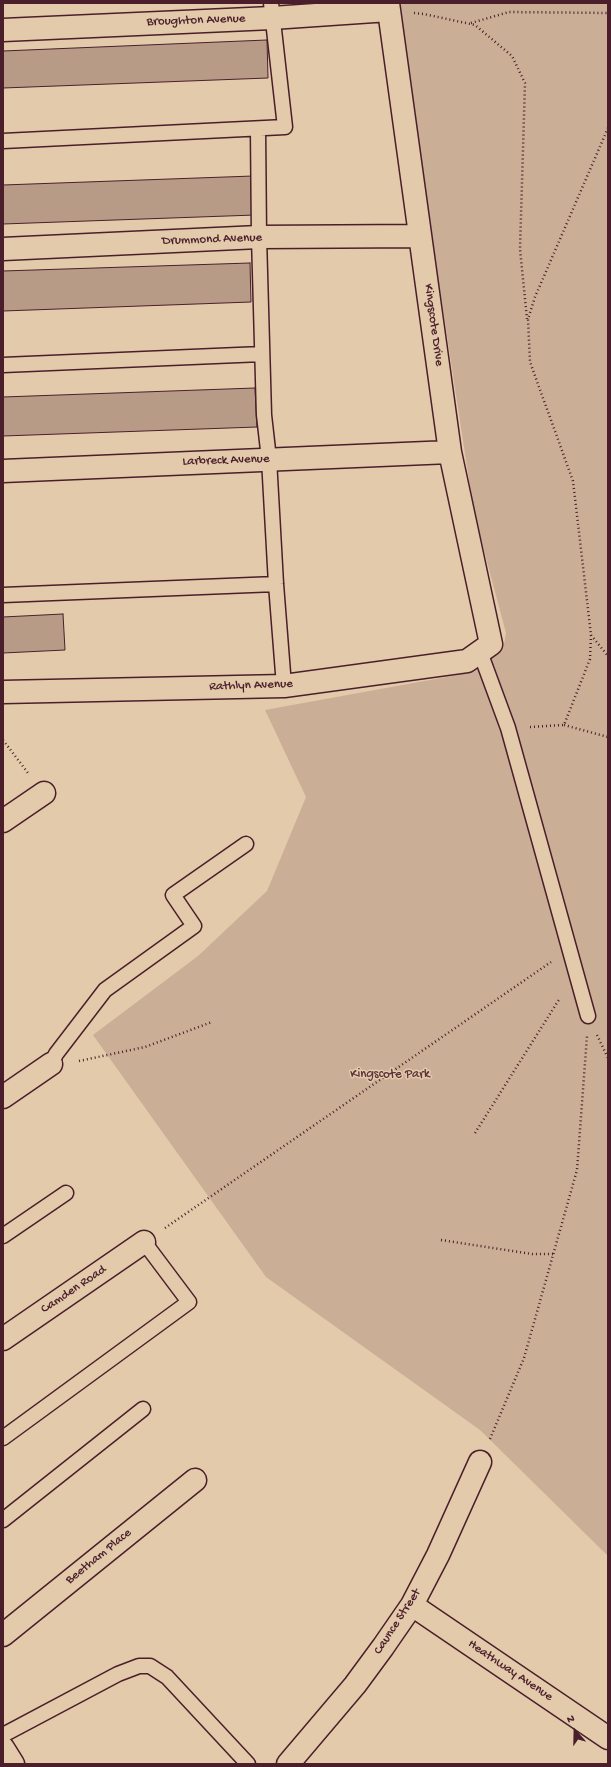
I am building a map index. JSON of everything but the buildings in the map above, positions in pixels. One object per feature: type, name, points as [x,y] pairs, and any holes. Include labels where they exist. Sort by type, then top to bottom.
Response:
[{"type":"street","name":"Broughton Avenue","points":[[3,30],[271,11],[389,10]]},
{"type":"street","name":"Kingscote Drive","points":[[389,10],[450,452],[486,648]]},
{"type":"street","name":"Drummond Avenue","points":[[3,250],[259,238],[420,236]]},
{"type":"street","name":"Larbreck Avenue","points":[[3,471],[450,452]]},
{"type":"street","name":"Rathlyn Avenue","points":[[3,692],[284,686],[467,661],[486,648]]},
{"type":"street","points":[[3,821],[44,793]]},
{"type":"street","points":[[3,1097],[51,1064]]},
{"type":"street","name":"Camden Road","points":[[3,1339],[144,1242]]},
{"type":"street","name":"Caunce Street","points":[[288,1764],[355,1685],[412,1605],[438,1555],[480,1462]]},
{"type":"street","name":"Beetham Place","points":[[3,1635],[195,1480]]},
{"type":"street","name":"Heathway Avenue","points":[[412,1605],[608,1738]]},
{"type":"street","points":[[3,1748],[13,1764]]},
{"type":"lane","points":[[3,141],[285,127],[271,11]]},
{"type":"lane","points":[[258,129],[259,238],[264,415],[269,459],[276,584],[284,686]]},
{"type":"lane","points":[[3,365],[262,354]]},
{"type":"lane","points":[[3,595],[276,584]]},
{"type":"lane","points":[[486,648],[588,1016]]},
{"type":"lane","points":[[51,1064],[56,1054],[105,990],[194,926],[173,895],[246,844]]},
{"type":"lane","points":[[3,1236],[66,1193]]},
{"type":"lane","points":[[3,1438],[189,1302],[144,1242]]},
{"type":"lane","points":[[3,1520],[143,1409]]},
{"type":"lane","points":[[3,1735],[118,1674],[139,1666],[150,1666],[167,1678],[248,1764]]},
{"type":"path","points":[[389,10],[401,13],[424,14],[475,25],[512,56],[525,83],[520,249],[529,345]]},
{"type":"path","points":[[471,24],[509,12],[608,13]]},
{"type":"path","points":[[564,725],[590,659],[591,635],[573,481],[530,362],[528,318],[535,297],[608,128]]},
{"type":"path","points":[[591,635],[608,656]]},
{"type":"path","points":[[508,728],[564,725],[608,737]]},
{"type":"path","points":[[3,740],[44,793]]},
{"type":"path","points":[[144,1242],[570,950]]},
{"type":"path","points":[[475,1132],[576,971]]},
{"type":"path","points":[[480,1462],[524,1358],[577,1170],[588,1016]]},
{"type":"path","points":[[51,1064],[79,1061],[145,1047],[212,1022]]},
{"type":"path","points":[[441,1240],[532,1254],[553,1254]]},
{"type":"green space","name":"Kingscote Park","points":[[400,3],[608,3],[608,1556],[480,1430],[266,1277],[93,1035],[198,956],[267,891],[306,797],[265,710],[474,672],[503,650],[506,633],[474,513],[404,53]]}]
